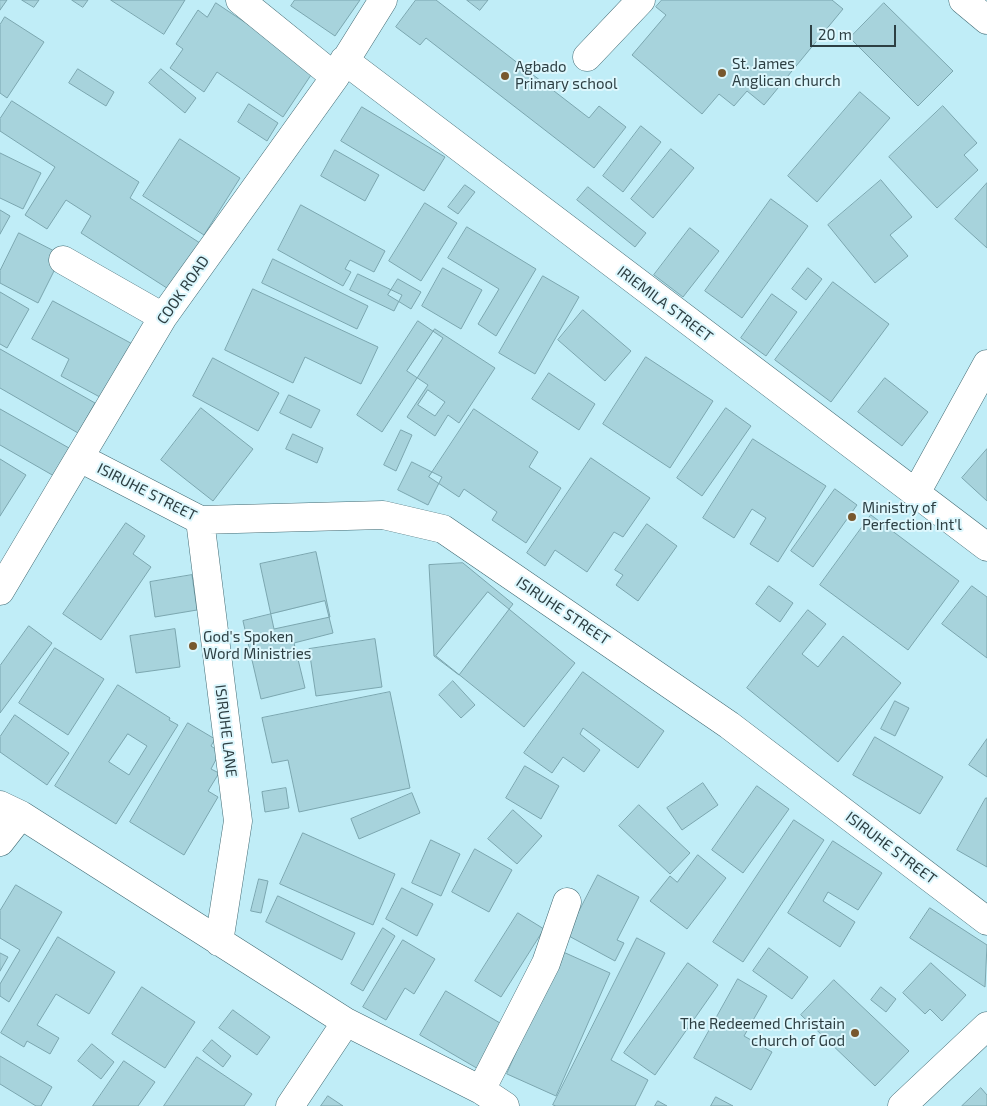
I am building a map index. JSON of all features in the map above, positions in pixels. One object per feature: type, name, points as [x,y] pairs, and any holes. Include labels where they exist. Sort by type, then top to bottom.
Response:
[{"type":"main road","name":"IRIEMILA STREET","points":[[240,0],[339,69],[987,547]]},
{"type":"main road","name":"COOK ROAD","points":[[0,591],[163,317],[339,69],[383,0]]},
{"type":"main road","points":[[587,57],[641,0]]},
{"type":"main road","points":[[963,0],[987,20]]},
{"type":"main road","points":[[63,260],[163,317]]},
{"type":"main road","points":[[916,493],[987,364]]},
{"type":"main road","name":"ISIRUHE STREET","points":[[80,458],[200,520],[383,515],[443,529],[729,725],[987,921]]},
{"type":"main road","name":"ISIRUHE LANE","points":[[200,520],[238,821],[219,942]]},
{"type":"main road","points":[[0,842],[10,810],[346,1022],[481,1090],[505,1106]]},
{"type":"main road","points":[[481,1090],[546,963],[567,902]]},
{"type":"main road","points":[[290,1106],[346,1022]]},
{"type":"main road","points":[[902,1106],[987,1026]]},
{"type":"building","points":[[0,0],[7,0],[0,10]]},
{"type":"building","points":[[22,0],[39,0],[34,7]]},
{"type":"building","points":[[72,0],[88,0],[83,7]]},
{"type":"building","points":[[111,0],[185,0],[164,34]]},
{"type":"building","points":[[295,0],[360,0],[335,36],[291,6]]},
{"type":"building","name":"Agbado Primary school","points":[[416,0],[436,0],[589,118],[599,106],[626,127],[594,168],[426,38],[420,45],[396,27]]},
{"type":"building","points":[[467,0],[488,0],[480,10]]},
{"type":"building","name":"St. James Anglican church","points":[[662,0],[832,0],[843,9],[764,105],[747,91],[734,106],[719,94],[702,114],[632,55],[666,15],[656,7]]},
{"type":"building","points":[[216,3],[315,69],[283,117],[217,72],[204,92],[170,68],[183,49],[176,44],[198,10],[207,17]]},
{"type":"building","points":[[884,3],[953,71],[918,106],[850,38]]},
{"type":"building","points":[[5,17],[44,42],[7,98],[0,93],[0,25]]},
{"type":"building","points":[[78,69],[114,92],[106,106],[69,83]]},
{"type":"building","points":[[161,69],[196,98],[185,113],[149,83]]},
{"type":"building","points":[[860,92],[890,118],[817,202],[788,176]]},
{"type":"building","points":[[12,101],[139,182],[130,198],[200,243],[170,290],[81,233],[91,216],[66,200],[47,229],[25,215],[55,167],[0,131],[0,119]]},
{"type":"building","points":[[249,104],[278,123],[267,141],[238,122]]},
{"type":"building","points":[[943,106],[977,143],[964,155],[978,170],[937,208],[889,157]]},
{"type":"building","points":[[362,107],[445,157],[424,191],[341,141]]},
{"type":"building","points":[[641,126],[661,142],[623,192],[603,176]]},
{"type":"building","points":[[180,139],[240,178],[204,235],[143,196]]},
{"type":"building","points":[[671,149],[694,168],[653,218],[631,199]]},
{"type":"building","points":[[335,150],[379,175],[365,201],[321,176]]},
{"type":"building","points":[[0,153],[41,173],[23,209],[0,198]]},
{"type":"building","points":[[881,180],[912,217],[890,235],[908,256],[875,283],[828,225]]},
{"type":"building","points":[[987,183],[987,248],[955,219]]},
{"type":"building","points":[[465,185],[475,192],[458,214],[448,207]]},
{"type":"building","points":[[588,187],[646,233],[635,247],[577,200]]},
{"type":"building","points":[[771,199],[808,226],[742,318],[705,291]]},
{"type":"building","points":[[425,203],[457,223],[421,281],[389,261]]},
{"type":"building","points":[[301,205],[385,251],[374,272],[350,260],[345,269],[351,272],[343,286],[278,250]]},
{"type":"building","points":[[0,210],[10,216],[0,234]]},
{"type":"building","points":[[467,227],[536,269],[496,336],[478,324],[499,289],[448,258]]},
{"type":"building","points":[[690,228],[719,251],[683,297],[654,275]]},
{"type":"building","points":[[19,233],[62,255],[38,303],[0,283],[0,271]]},
{"type":"building","points":[[273,259],[368,306],[357,329],[262,283]]},
{"type":"building","points":[[443,268],[482,290],[461,329],[422,306]]},
{"type":"building","points":[[808,268],[822,279],[806,300],[792,289]]},
{"type":"building","points":[[358,274],[402,295],[394,311],[350,290]]},
{"type":"building","points":[[543,276],[579,297],[535,374],[499,353]]},
{"type":"building","points":[[398,279],[421,292],[411,309],[388,295]]},
{"type":"building","points":[[833,282],[889,324],[831,402],[775,360]]},
{"type":"building","points":[[253,289],[378,347],[361,384],[305,357],[293,383],[225,350]]},
{"type":"building","points":[[0,292],[29,309],[7,348],[0,344]]},
{"type":"building","points":[[772,294],[797,312],[766,356],[741,338]]},
{"type":"building","points":[[53,301],[138,347],[109,402],[61,376],[69,359],[32,339]]},
{"type":"building","points":[[583,310],[631,351],[605,381],[558,340]]},
{"type":"building","points":[[418,321],[443,338],[382,432],[357,415]]},
{"type":"building","points":[[435,329],[495,368],[459,423],[448,415],[435,436],[407,417],[428,385],[407,371]]},
{"type":"building","points":[[0,349],[95,403],[78,433],[0,388]]},
{"type":"building","points":[[646,357],[713,401],[670,468],[603,424]]},
{"type":"building","points":[[213,358],[279,393],[258,431],[193,396]]},
{"type":"building","points":[[549,373],[595,404],[579,430],[532,399]]},
{"type":"building","points":[[885,378],[928,412],[902,446],[858,412]]},
{"type":"building","points":[[428,390],[445,402],[435,416],[418,405]]},
{"type":"building","points":[[289,395],[320,410],[311,428],[280,413]]},
{"type":"building","points":[[201,408],[253,449],[213,501],[161,460]]},
{"type":"building","points":[[726,408],[751,426],[702,496],[677,478]]},
{"type":"building","points":[[0,409],[69,448],[54,476],[0,445]]},
{"type":"building","points":[[474,409],[538,452],[529,467],[561,488],[526,543],[492,520],[497,512],[464,489],[459,497],[429,477]]},
{"type":"building","points":[[401,430],[412,435],[396,471],[384,465]]},
{"type":"building","points":[[293,434],[323,448],[317,463],[286,449]]},
{"type":"building","points":[[753,439],[826,486],[778,562],[750,544],[766,518],[752,509],[734,538],[703,518]]},
{"type":"building","points":[[987,449],[987,501],[962,478]]},
{"type":"building","points":[[591,458],[650,498],[623,537],[614,532],[587,572],[555,550],[545,566],[527,553]]},
{"type":"building","points":[[0,459],[26,475],[0,516]]},
{"type":"building","points":[[412,462],[442,477],[428,505],[398,490]]},
{"type":"building","points":[[835,489],[857,505],[813,567],[791,551]]},
{"type":"building","points":[[871,515],[959,581],[908,650],[820,585]]},
{"type":"building","points":[[126,523],[145,536],[133,554],[151,567],[101,640],[63,614]]},
{"type":"building","points":[[647,524],[677,546],[638,601],[616,585],[623,575],[615,570]]},
{"type":"building","points":[[316,552],[330,617],[274,629],[260,564]]},
{"type":"building","points":[[463,563],[513,604],[459,675],[434,656],[429,565]]},
{"type":"building","points":[[192,575],[197,610],[155,617],[150,582]]},
{"type":"building","points":[[769,586],[793,603],[780,622],[756,604]]},
{"type":"building","points":[[972,586],[987,597],[987,658],[942,624]]},
{"type":"building","points":[[488,592],[575,663],[524,727],[436,656]]},
{"type":"building","points":[[325,601],[333,633],[294,643],[305,688],[261,699],[243,621]]},
{"type":"building","points":[[808,610],[826,624],[802,654],[818,667],[843,636],[901,683],[838,762],[747,688]]},
{"type":"building","points":[[29,626],[52,643],[0,713],[0,666]]},
{"type":"building","points":[[175,629],[180,667],[136,673],[130,636]]},
{"type":"building","points":[[375,639],[382,687],[316,696],[309,649]]},
{"type":"building","points":[[55,648],[104,679],[68,735],[19,703]]},
{"type":"building","points":[[583,672],[664,731],[638,768],[583,728],[580,734],[600,750],[584,772],[563,757],[552,773],[524,753]]},
{"type":"building","points":[[453,681],[475,705],[461,718],[439,695]]},
{"type":"building","points":[[118,685],[178,725],[116,824],[55,786]],"holes":[[[128,734],[147,746],[129,775],[109,762]]]},
{"type":"building","points":[[390,692],[410,788],[299,812],[288,760],[272,763],[262,718]]},
{"type":"building","points":[[895,701],[909,708],[895,736],[881,729]]},
{"type":"building","points":[[15,715],[69,753],[47,785],[0,752],[0,737]]},
{"type":"building","points":[[188,723],[215,739],[211,746],[220,752],[211,769],[219,773],[208,791],[218,797],[184,855],[130,822]]},
{"type":"building","points":[[875,737],[943,777],[920,814],[853,775]]},
{"type":"building","points":[[987,739],[987,777],[969,765]]},
{"type":"building","points":[[525,766],[559,786],[541,819],[506,798]]},
{"type":"building","points":[[703,783],[718,805],[682,830],[667,808]]},
{"type":"building","points":[[757,786],[789,809],[743,873],[712,850]]},
{"type":"building","points":[[286,788],[289,808],[265,812],[262,792]]},
{"type":"building","points":[[412,793],[420,813],[359,839],[351,819]]},
{"type":"building","points":[[987,798],[987,867],[957,850]]},
{"type":"building","points":[[639,805],[690,853],[670,874],[619,826]]},
{"type":"building","points":[[513,810],[542,836],[517,864],[488,839]]},
{"type":"building","points":[[794,820],[824,840],[743,962],[713,942]]},
{"type":"building","points":[[303,833],[395,874],[373,925],[280,884]]},
{"type":"building","points":[[431,840],[460,854],[441,896],[412,883]]},
{"type":"building","points":[[833,841],[882,873],[858,910],[828,892],[823,901],[855,922],[840,947],[788,913]]},
{"type":"building","points":[[475,849],[512,870],[489,912],[452,892]]},
{"type":"building","points":[[698,855],[726,878],[687,929],[650,901],[670,876],[677,882]]},
{"type":"building","points":[[598,875],[639,897],[617,940],[624,943],[615,961],[567,935]]},
{"type":"building","points":[[259,879],[268,881],[261,913],[251,911]]},
{"type":"building","points":[[16,885],[62,912],[9,1002],[0,996],[0,984],[20,950],[0,938],[0,911]]},
{"type":"building","points":[[402,888],[433,904],[417,936],[386,919]]},
{"type":"building","points":[[278,896],[355,933],[342,960],[266,922]]},
{"type":"building","points":[[930,908],[987,945],[985,987],[910,938]]},
{"type":"building","points":[[518,913],[544,929],[501,997],[475,981]]},
{"type":"building","points":[[383,928],[395,936],[363,991],[351,984]]},
{"type":"building","points":[[58,937],[115,972],[89,1014],[56,994],[37,1025],[59,1038],[50,1054],[27,1041],[24,1047],[1,1033]]},
{"type":"building","points":[[637,938],[665,953],[611,1060],[648,1080],[635,1106],[553,1105]]},
{"type":"building","points":[[403,940],[435,959],[414,994],[405,988],[386,1020],[363,1007]]},
{"type":"building","points":[[769,948],[808,977],[792,999],[753,971]]},
{"type":"building","points":[[561,951],[610,973],[556,1096],[507,1074]]},
{"type":"building","points":[[0,953],[8,957],[0,971]]},
{"type":"building","points":[[688,963],[718,985],[655,1075],[624,1053]]},
{"type":"building","points":[[931,963],[966,995],[942,1021],[930,1009],[925,1014],[903,993]]},
{"type":"building","points":[[738,979],[767,996],[744,1036],[772,1052],[751,1090],[694,1058]]},
{"type":"building","name":"The Redeemed Christain church of God","points":[[834,980],[909,1051],[875,1086],[801,1015]]},
{"type":"building","points":[[142,987],[195,1022],[165,1068],[112,1034]]},
{"type":"building","points":[[881,987],[896,999],[886,1012],[871,1000]]},
{"type":"building","points":[[446,991],[505,1026],[480,1070],[420,1035]]},
{"type":"building","points":[[233,1010],[270,1037],[257,1055],[219,1028]]},
{"type":"building","points":[[212,1040],[231,1056],[223,1067],[203,1051]]},
{"type":"building","points":[[92,1044],[114,1062],[101,1079],[78,1061]]},
{"type":"building","points":[[0,1056],[52,1087],[41,1106],[36,1106],[0,1084]]},
{"type":"building","points":[[197,1057],[252,1094],[244,1106],[164,1106]]},
{"type":"building","points":[[124,1061],[155,1082],[138,1106],[93,1106]]},
{"type":"building","points":[[981,1088],[987,1095],[987,1106],[962,1106]]},
{"type":"building","points":[[328,1096],[343,1106],[321,1106]]},
{"type":"building","points":[[716,1097],[733,1106],[711,1106]]},
{"type":"building","points":[[658,1101],[667,1106],[655,1106]]},
{"type":"place","name":"St. James Anglican church","points":[[722,73]]},
{"type":"place","name":"Agbado Primary school","points":[[505,76]]},
{"type":"place","name":"Ministry of Perfection Int'l","points":[[852,517]]},
{"type":"place","name":"God's Spoken Word Ministries","points":[[193,646]]},
{"type":"place","name":"The Redeemed Christain church of God","points":[[855,1033]]}]
